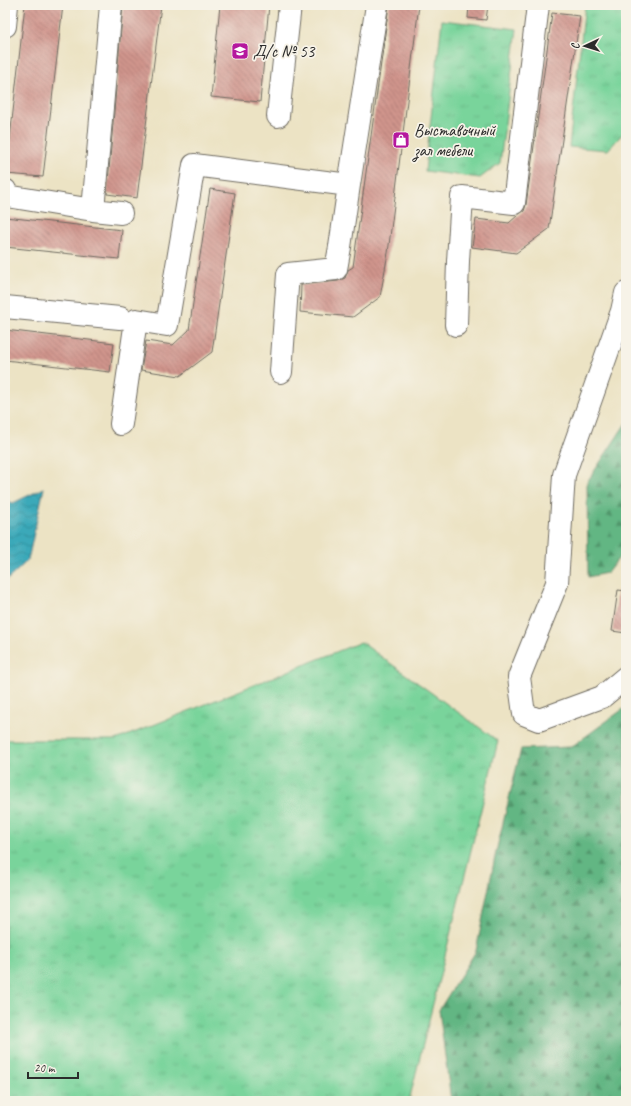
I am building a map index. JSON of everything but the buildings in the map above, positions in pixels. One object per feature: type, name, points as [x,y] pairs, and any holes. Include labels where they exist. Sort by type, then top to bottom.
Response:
[{"type":"lane","points":[[5,26],[7,5]]},
{"type":"lane","points":[[92,210],[111,5]]},
{"type":"lane","points":[[278,116],[290,5]]},
{"type":"lane","points":[[281,372],[288,274],[336,269],[377,5]]},
{"type":"lane","points":[[456,325],[462,196],[514,203],[538,5]]},
{"type":"lane","points":[[121,424],[136,320],[167,325],[194,165],[349,185]]},
{"type":"lane","points":[[5,190],[7,196],[92,210],[121,213]]},
{"type":"lane","points":[[624,302],[564,475],[558,583],[519,677],[524,714],[539,720],[602,697],[626,677]]},
{"type":"lane","points":[[5,307],[120,318]]},
{"type":"green space","points":[[585,5],[626,5],[626,130],[608,150],[569,147]]},
{"type":"green space","points":[[442,20],[517,29],[500,163],[480,178],[425,171]]},
{"type":"green space","points":[[626,423],[626,549],[607,573],[588,577],[587,482]]},
{"type":"green space","points":[[361,642],[498,741],[409,1101],[5,1101],[5,740],[116,740]]},
{"type":"green space","points":[[626,707],[626,1101],[451,1101],[439,1010],[476,951],[496,852],[521,749],[571,747]]},
{"type":"water","points":[[44,488],[28,560],[5,582],[5,500],[13,503]]},
{"type":"place","name":"Д/с № 53","points":[[240,51]]},
{"type":"place","name":"Выставочный зал мебели","points":[[401,140]]}]
